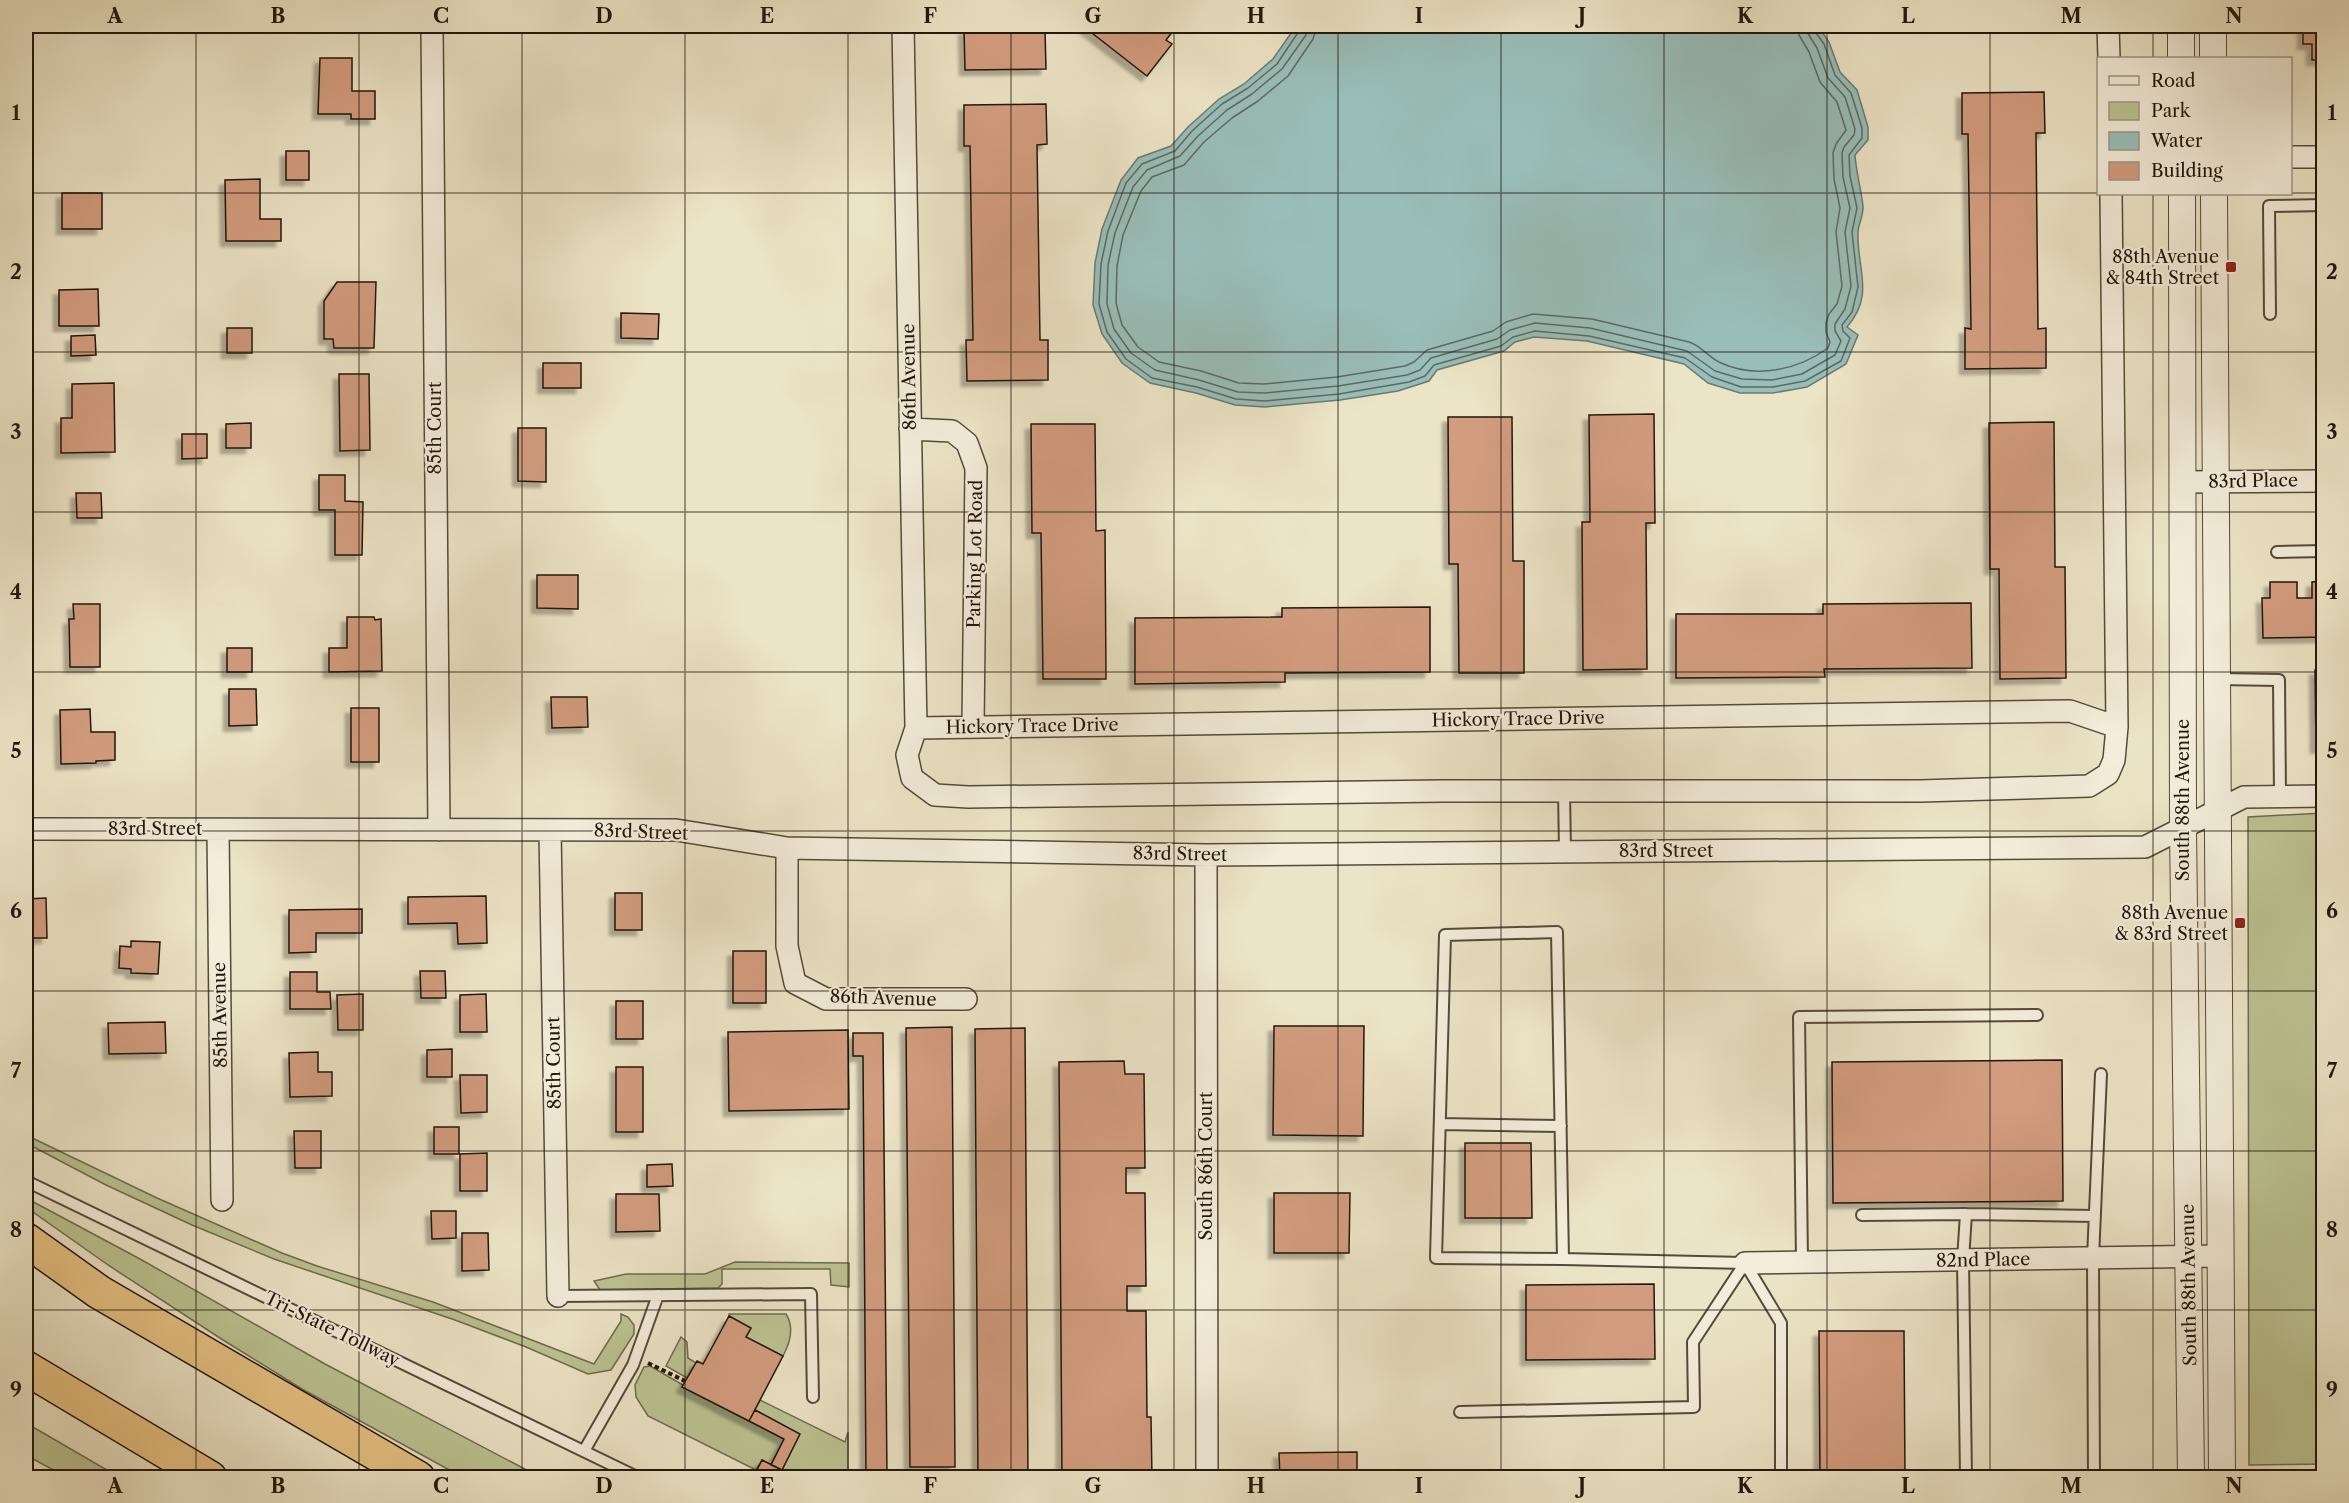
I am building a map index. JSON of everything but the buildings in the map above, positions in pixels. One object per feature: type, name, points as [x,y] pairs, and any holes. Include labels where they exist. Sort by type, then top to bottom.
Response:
[{"type":"highway","points":[[26,1240],[99,1292],[418,1478]]},
{"type":"highway","points":[[28,1370],[210,1478]]},
{"type":"street","name":"85th Court","points":[[432,26],[439,830]]},
{"type":"street","name":"86th Avenue","points":[[903,26],[916,728],[907,756],[912,778],[935,795],[968,797],[1564,791],[1920,791],[2089,786],[2108,774],[2114,760],[2117,728],[2111,195]]},
{"type":"street","points":[[2108,26],[2109,57]]},
{"type":"street","points":[[2181,26],[2181,57]]},
{"type":"street","points":[[2213,26],[2213,57]]},
{"type":"street","points":[[2292,157],[2324,157]]},
{"type":"street","name":"South 88th Avenue","points":[[2182,195],[2183,828],[2191,1478]]},
{"type":"street","name":"South 88th Avenue","points":[[2214,195],[2222,1478]]},
{"type":"street","name":"Parking Lot Road","points":[[910,429],[952,431],[967,443],[976,468],[973,727]]},
{"type":"street","name":"83rd Place","points":[[2182,482],[2324,480]]},
{"type":"street","name":"Hickory Trace Drive","points":[[916,728],[2070,711],[2117,728]]},
{"type":"street","name":"83rd Street","points":[[26,829],[676,830],[787,849],[1206,855],[2145,847],[2244,797],[2324,796]]},
{"type":"street","name":"85th Avenue","points":[[218,830],[222,1200]]},
{"type":"street","name":"85th Court","points":[[550,831],[558,1296]]},
{"type":"street","name":"86th Avenue","points":[[787,849],[787,946],[795,984],[826,999],[966,999]]},
{"type":"street","name":"South 86th Court","points":[[1206,855],[1207,1478]]},
{"type":"street","name":"82nd Place","points":[[1745,1263],[2220,1256]]},
{"type":"lane","points":[[2270,314],[2269,206],[2324,205]]},
{"type":"lane","points":[[2277,552],[2324,551]]},
{"type":"lane","points":[[2217,679],[2279,680],[2280,796]]},
{"type":"lane","points":[[1564,791],[1565,852]]},
{"type":"lane","points":[[1563,1259],[1557,932],[1445,935],[1436,1258],[1745,1263]]},
{"type":"lane","points":[[1802,1262],[1799,1017],[2037,1015]]},
{"type":"lane","points":[[2094,1478],[2093,1258],[2101,1074]]},
{"type":"lane","points":[[1440,1124],[1561,1126]]},
{"type":"lane","name":"Tri-State Tollway","points":[[26,1181],[639,1478]]},
{"type":"lane","points":[[1966,1214],[1963,1260],[1966,1478]]},
{"type":"lane","points":[[1862,1215],[2095,1216]]},
{"type":"lane","points":[[1460,1412],[1694,1407],[1693,1342],[1745,1263]]},
{"type":"lane","points":[[1745,1263],[1781,1323],[1781,1478]]},
{"type":"lane","points":[[558,1296],[811,1294],[813,1397]]},
{"type":"lane","points":[[584,1451],[633,1365],[658,1295]]},
{"type":"path","points":[[636,1356],[685,1382]]},
{"type":"green space","points":[[2323,813],[2323,1464],[2249,1465],[2248,817]]},
{"type":"green space","points":[[26,1135],[157,1198],[282,1253],[433,1302],[594,1364],[621,1321],[621,1314],[628,1317],[634,1325],[634,1334],[611,1370],[588,1374],[455,1320],[274,1259],[192,1225],[106,1185],[26,1143]]},
{"type":"green space","points":[[26,1198],[140,1259],[325,1364],[540,1477],[462,1477],[302,1389],[223,1340],[108,1265],[26,1207]]},
{"type":"green space","points":[[735,1262],[849,1263],[849,1287],[831,1285],[830,1269],[722,1269],[722,1284],[718,1288],[600,1290],[594,1281],[626,1274],[705,1274]]},
{"type":"green space","points":[[729,1314],[786,1314],[789,1319],[790,1335],[783,1356],[746,1337],[751,1328]]},
{"type":"green space","points":[[681,1337],[687,1342],[688,1358],[696,1363],[687,1378],[666,1366]]},
{"type":"green space","points":[[650,1366],[683,1385],[682,1387],[784,1439],[771,1465],[762,1460],[756,1470],[648,1416],[636,1397],[635,1385],[644,1367]]},
{"type":"green space","points":[[760,1400],[845,1442],[848,1432],[848,1477],[796,1477],[782,1470],[799,1434],[755,1410]]},
{"type":"green space","points":[[26,1423],[119,1477],[66,1477],[26,1455]]},
{"type":"water","points":[[1296,26],[1818,26],[1829,42],[1840,72],[1857,90],[1868,127],[1868,140],[1855,155],[1863,206],[1858,246],[1863,293],[1855,315],[1847,327],[1858,335],[1846,364],[1807,387],[1773,393],[1740,393],[1708,383],[1684,364],[1587,341],[1534,337],[1515,342],[1504,351],[1437,370],[1429,381],[1398,391],[1340,400],[1265,407],[1235,405],[1196,393],[1150,383],[1122,363],[1102,334],[1093,305],[1095,263],[1102,229],[1121,180],[1138,158],[1171,146],[1219,99],[1244,84],[1273,59]]},
{"type":"place","name":"88th Avenue & 84th Street","points":[[2231,267]]},
{"type":"place","name":"88th Avenue & 83rd Street","points":[[2240,923]]}]
